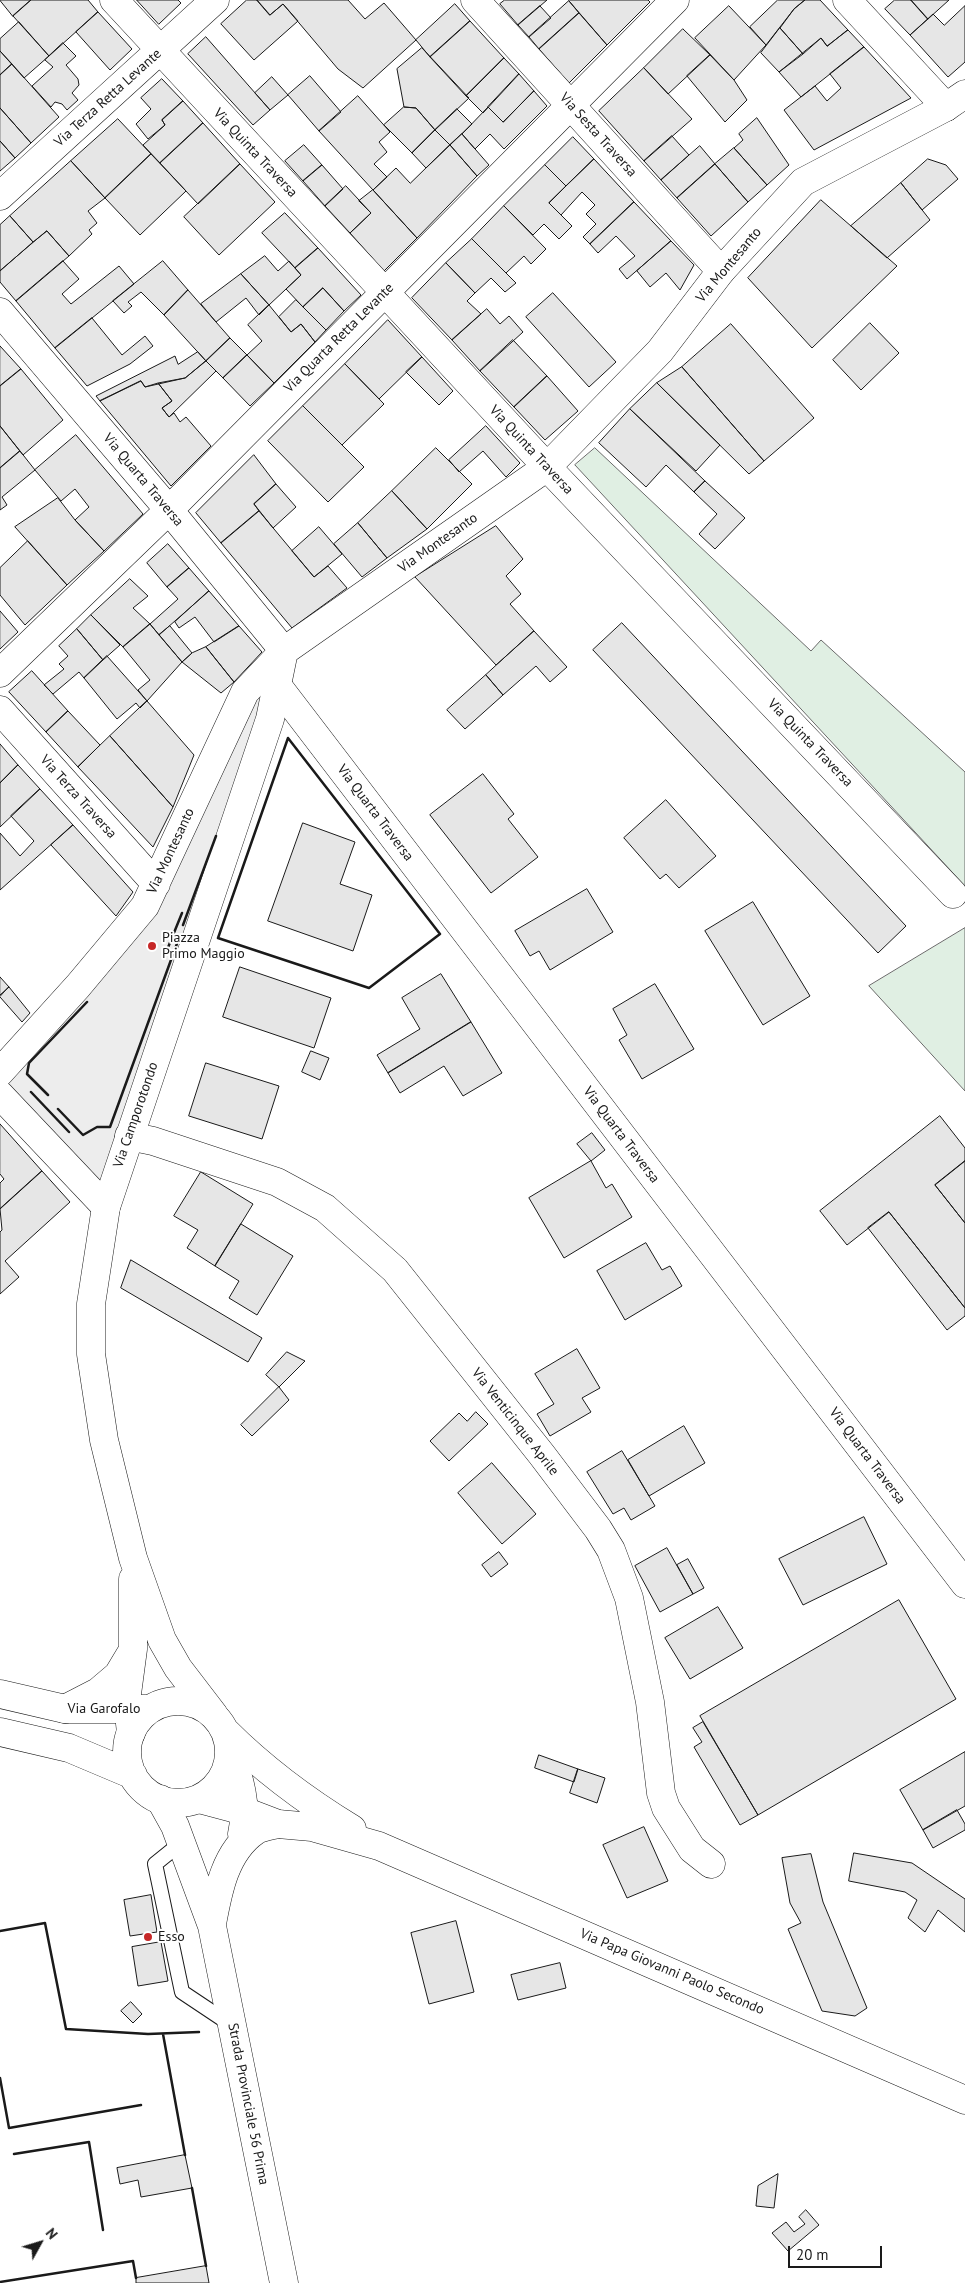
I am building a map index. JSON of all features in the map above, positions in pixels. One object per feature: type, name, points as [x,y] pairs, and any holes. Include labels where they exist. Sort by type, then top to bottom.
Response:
[{"type":"street","name":"Via Quinta Traversa","points":[[114,0],[546,468],[953,894]]},
{"type":"street","name":"Via Terza Retta Levante","points":[[0,196],[215,0]]},
{"type":"street","name":"Via Sesta Traversa","points":[[475,0],[721,271]]},
{"type":"street","name":"Via Quarta Retta Levante","points":[[0,673],[169,510],[675,0]]},
{"type":"street","points":[[847,0],[955,100]]},
{"type":"street","name":"Via Montesanto","points":[[284,651],[546,468],[660,351],[721,271],[803,182],[955,100]]},
{"type":"street","name":"Via Quarta Traversa","points":[[0,312],[169,510],[284,651]]},
{"type":"street","name":"Via Camporotondo","points":[[133,1558],[104,1440],[92,1354],[91,1304],[106,1207],[270,719],[270,679],[284,651]]},
{"type":"street","name":"Via Montesanto","points":[[0,1072],[78,986],[145,906],[245,692],[270,679]]},
{"type":"street","name":"Via Quarta Traversa","points":[[270,679],[965,1584]]},
{"type":"street","name":"Via Terza Traversa","points":[[0,710],[156,884]]},
{"type":"street","points":[[0,1096],[106,1207]]},
{"type":"street","name":"Via Venticinque Aprile","points":[[130,1136],[153,1141],[277,1182],[325,1208],[395,1270],[420,1301],[542,1455],[598,1529],[611,1550],[629,1598],[650,1702],[661,1793],[666,1808],[692,1849],[711,1864]]},
{"type":"street","points":[[133,1558],[133,1649],[127,1694],[136,1717],[127,1754],[133,1775],[144,1790],[160,1800],[179,1803],[199,1799],[215,1788],[226,1771],[223,1732]]},
{"type":"street","points":[[133,1558],[162,1640],[178,1668],[223,1732],[240,1787],[244,1811],[241,1843]]},
{"type":"street","points":[[65,1709],[98,1692],[118,1676],[133,1649]]},
{"type":"street","name":"Via Garofalo","points":[[0,1694],[65,1709],[136,1717]]},
{"type":"street","points":[[136,1717],[166,1702],[183,1701],[200,1705],[223,1732],[304,1800],[379,1846]]},
{"type":"street","points":[[0,1732],[69,1748],[133,1775]]},
{"type":"street","points":[[199,1799],[244,1811],[278,1824],[312,1827],[379,1846]]},
{"type":"street","points":[[160,1800],[175,1826],[212,1926]]},
{"type":"street","points":[[212,1926],[218,1890],[231,1858],[241,1843],[257,1830],[278,1824]]},
{"type":"street","name":"Via Papa Giovanni Paolo Secondo","points":[[379,1846],[965,2100]]},
{"type":"street","name":"Strada Provinciale 56 Prima","points":[[212,1926],[284,2283]]},
{"type":"lane","points":[[181,1843],[155,1864],[182,1992],[232,2025]]},
{"type":"green space","points":[[595,448],[811,651],[821,640],[965,772],[965,886],[575,465]]},
{"type":"green space","points":[[965,928],[965,1091],[869,986]]},
{"type":"shaded area","name":"Piazza Primo Maggio","points":[[284,651],[106,1207],[0,1095],[0,1072],[145,906],[245,692]]},
{"type":"building","points":[[0,0],[31,0],[13,16]]},
{"type":"building","points":[[31,0],[88,0],[98,12],[49,56],[13,16]]},
{"type":"building","points":[[137,0],[178,0],[181,3],[159,24]]},
{"type":"building","points":[[247,0],[257,0],[270,15],[283,4],[298,21],[254,60],[221,24]]},
{"type":"building","points":[[257,0],[348,0],[365,19],[384,3],[416,40],[363,88],[338,69],[283,4],[270,15]]},
{"type":"building","points":[[505,0],[547,0],[518,25],[500,4]]},
{"type":"building","points":[[570,0],[648,0],[650,2],[607,45]]},
{"type":"building","points":[[778,0],[805,0],[794,9],[766,45],[750,27]]},
{"type":"building","points":[[805,0],[820,0],[848,30],[827,46],[821,38],[803,54],[780,28],[794,9]]},
{"type":"building","points":[[895,0],[911,0],[928,19],[910,35],[885,9]]},
{"type":"building","points":[[911,0],[949,0],[928,19]]},
{"type":"building","points":[[569,1],[579,13],[539,49],[529,37]]},
{"type":"building","points":[[455,4],[470,21],[430,57],[416,40]]},
{"type":"building","points":[[540,6],[551,18],[529,37],[518,25]]},
{"type":"building","points":[[729,6],[766,45],[734,80],[695,38]]},
{"type":"building","points":[[965,6],[965,62],[948,77],[910,35],[933,14],[944,25]]},
{"type":"building","points":[[98,12],[132,49],[110,70],[76,32]]},
{"type":"building","points":[[579,13],[607,45],[569,83],[539,49]]},
{"type":"building","points":[[470,21],[504,58],[466,96],[430,57]]},
{"type":"building","points":[[19,22],[49,56],[24,78],[0,51],[0,39]]},
{"type":"building","points":[[780,28],[803,54],[779,72],[761,53]]},
{"type":"building","points":[[683,29],[710,55],[668,94],[644,68]]},
{"type":"building","points":[[848,30],[864,47],[801,97],[779,72],[821,38],[827,46]]},
{"type":"building","points":[[206,37],[270,110],[253,125],[188,54]]},
{"type":"building","points":[[63,43],[76,56],[66,65],[78,79],[79,85],[72,93],[78,100],[67,110],[62,104],[55,102],[51,107],[32,86],[53,67],[45,60]]},
{"type":"building","points":[[864,47],[911,98],[814,150],[784,110],[815,86],[827,101],[841,88],[830,74]]},
{"type":"building","points":[[422,48],[469,98],[435,130],[416,108],[404,107],[397,69]]},
{"type":"building","points":[[0,51],[12,64],[0,75]]},
{"type":"building","points":[[710,55],[734,80],[747,100],[725,122],[687,76]]},
{"type":"building","points":[[504,58],[519,74],[483,113],[466,96]]},
{"type":"building","points":[[12,64],[59,117],[31,143],[0,108],[0,75]]},
{"type":"building","points":[[644,68],[692,119],[644,161],[599,111]]},
{"type":"building","points":[[519,74],[534,91],[503,122],[488,107]]},
{"type":"building","points":[[310,76],[341,112],[319,131],[288,95]]},
{"type":"building","points":[[272,77],[288,95],[270,110],[255,93]]},
{"type":"building","points":[[162,79],[183,101],[162,120],[165,125],[148,139],[136,124],[151,109],[141,98]]},
{"type":"building","points":[[534,91],[547,106],[504,149],[490,134],[475,149],[462,134],[488,107],[503,122]]},
{"type":"building","points":[[358,96],[390,132],[379,142],[387,152],[374,164],[387,177],[373,190],[319,131]]},
{"type":"building","points":[[183,101],[203,123],[160,163],[143,145],[165,125],[162,120]]},
{"type":"building","points":[[404,107],[416,108],[435,130],[412,153],[384,125]]},
{"type":"building","points":[[0,108],[31,143],[15,158],[0,141]]},
{"type":"building","points":[[457,109],[472,124],[450,145],[435,130]]},
{"type":"building","points":[[757,118],[789,165],[767,185],[734,148],[743,140],[739,134]]},
{"type":"building","points":[[118,119],[151,154],[105,198],[71,161]]},
{"type":"building","points":[[203,123],[240,164],[198,204],[160,163]]},
{"type":"building","points":[[435,130],[450,145],[426,168],[412,153]]},
{"type":"building","points":[[462,134],[489,165],[477,176],[450,145]]},
{"type":"building","points":[[672,136],[689,155],[661,180],[644,161]]},
{"type":"building","points":[[573,137],[594,159],[566,186],[545,165]]},
{"type":"building","points":[[0,141],[15,158],[0,171]]},
{"type":"building","points":[[304,145],[322,165],[303,181],[285,161]]},
{"type":"building","points":[[450,145],[477,176],[417,238],[373,190],[396,168],[410,183]]},
{"type":"building","points":[[700,146],[715,164],[677,198],[661,180]]},
{"type":"building","points":[[734,148],[767,185],[748,202],[715,164]]},
{"type":"building","points":[[151,154],[186,191],[140,235],[105,198]]},
{"type":"building","points":[[594,159],[634,202],[590,244],[583,237],[596,224],[586,214],[595,205],[582,192],[561,215],[549,203]]},
{"type":"building","points":[[928,159],[946,165],[958,179],[922,210],[901,183]]},
{"type":"building","points":[[71,161],[105,198],[88,211],[97,223],[89,230],[92,234],[69,256],[47,231],[33,242],[10,216]]},
{"type":"building","points":[[240,164],[275,202],[219,255],[184,217]]},
{"type":"building","points":[[715,164],[748,202],[711,236],[677,198]]},
{"type":"building","points":[[322,165],[343,189],[325,206],[303,181]]},
{"type":"building","points":[[545,165],[566,186],[549,203],[572,226],[559,239],[544,224],[533,235],[504,206]]},
{"type":"building","points":[[901,183],[930,220],[887,258],[851,226]]},
{"type":"building","points":[[346,186],[371,213],[350,233],[325,206]]},
{"type":"building","points":[[373,190],[417,238],[384,271],[350,233],[371,213],[359,201]]},
{"type":"building","points":[[821,200],[897,266],[812,348],[748,278]]},
{"type":"building","points":[[634,202],[671,241],[627,279],[619,269],[635,256],[616,236],[598,253],[590,244]]},
{"type":"building","points":[[504,206],[546,249],[531,264],[524,256],[506,273],[472,239]]},
{"type":"building","points":[[285,213],[318,248],[295,268],[262,233]]},
{"type":"building","points":[[10,216],[33,242],[0,271],[0,225]]},
{"type":"building","points":[[47,231],[69,256],[16,301],[0,282],[0,271]]},
{"type":"building","points":[[472,239],[516,283],[505,292],[491,278],[475,293],[446,263]]},
{"type":"building","points":[[671,241],[694,265],[680,290],[666,273],[650,287],[637,271]]},
{"type":"building","points":[[318,248],[361,295],[344,311],[323,288],[303,307],[286,289],[301,275],[295,268]]},
{"type":"building","points":[[265,256],[278,271],[289,261],[301,275],[269,305],[241,274]]},
{"type":"building","points":[[63,261],[79,279],[62,294],[71,304],[119,266],[134,284],[55,348],[16,301]]},
{"type":"building","points":[[163,261],[188,290],[164,315],[141,292],[128,302],[132,306],[124,313],[113,301]]},
{"type":"building","points":[[446,263],[475,293],[467,301],[481,314],[452,340],[412,298]]},
{"type":"building","points":[[241,274],[269,305],[259,315],[246,298],[216,322],[201,304]]},
{"type":"building","points":[[323,288],[344,311],[326,330],[303,307]]},
{"type":"building","points":[[188,290],[230,338],[206,361],[164,315]]},
{"type":"building","points":[[553,293],[616,362],[589,387],[526,317]]},
{"type":"building","points":[[296,300],[326,330],[315,342],[301,324],[291,332],[279,317]]},
{"type":"building","points":[[269,305],[291,332],[301,324],[315,342],[274,383],[247,355],[262,341],[248,325]]},
{"type":"building","points":[[487,309],[500,324],[509,316],[523,332],[480,371],[452,340]]},
{"type":"building","points":[[92,318],[122,355],[145,336],[153,346],[130,364],[87,386],[55,348]]},
{"type":"building","points":[[388,320],[422,357],[379,399],[345,364]]},
{"type":"building","points":[[870,323],[899,353],[861,390],[833,360]]},
{"type":"building","points":[[731,324],[814,418],[764,461],[682,367]]},
{"type":"building","points":[[230,338],[247,355],[223,378],[206,361]]},
{"type":"building","points":[[513,340],[547,376],[514,407],[480,371]]},
{"type":"building","points":[[0,346],[21,369],[0,386]]},
{"type":"building","points":[[198,352],[206,361],[185,378],[145,387],[141,381],[100,401],[96,396],[175,356],[178,364]]},
{"type":"building","points":[[247,355],[274,383],[250,406],[223,378]]},
{"type":"building","points":[[422,357],[453,391],[439,405],[406,372]]},
{"type":"building","points":[[206,361],[216,371],[169,417],[162,408],[172,401],[158,383],[185,378]]},
{"type":"building","points":[[345,364],[384,404],[342,445],[303,406]]},
{"type":"building","points":[[682,367],[764,461],[749,474],[657,383]]},
{"type":"building","points":[[21,369],[63,420],[23,455],[0,426],[0,386]]},
{"type":"building","points":[[547,376],[578,411],[545,440],[514,407]]},
{"type":"building","points":[[141,381],[145,387],[158,383],[172,401],[162,408],[169,417],[174,413],[180,422],[186,417],[211,446],[171,486],[100,401]]},
{"type":"building","points":[[657,383],[720,445],[696,471],[630,409]]},
{"type":"building","points":[[303,406],[364,467],[328,502],[268,441]]},
{"type":"building","points":[[630,409],[705,481],[694,492],[666,465],[646,487],[599,443]]},
{"type":"building","points":[[0,426],[20,451],[0,468]]},
{"type":"building","points":[[486,426],[520,463],[506,477],[483,451],[459,472],[449,460]]},
{"type":"building","points":[[76,435],[143,514],[104,551],[75,520],[89,507],[75,489],[61,501],[35,470]]},
{"type":"building","points":[[436,448],[472,484],[427,529],[392,491]]},
{"type":"building","points":[[20,451],[35,470],[2,497],[7,505],[0,510],[0,468]]},
{"type":"building","points":[[254,455],[276,484],[254,504],[259,511],[221,543],[196,513]]},
{"type":"building","points":[[705,481],[745,518],[715,549],[699,534],[717,514],[694,492]]},
{"type":"building","points":[[276,484],[296,507],[273,528],[254,504]]},
{"type":"building","points":[[392,491],[427,529],[387,558],[358,523]]},
{"type":"building","points":[[58,498],[75,520],[104,551],[67,585],[15,527]]},
{"type":"building","points":[[259,511],[314,577],[328,566],[347,588],[292,628],[221,543]]},
{"type":"building","points":[[358,523],[387,558],[362,577],[334,544]]},
{"type":"building","points":[[496,526],[523,559],[506,576],[521,594],[510,604],[534,631],[496,665],[415,577]]},
{"type":"building","points":[[319,527],[342,554],[314,577],[292,551]]},
{"type":"building","points":[[28,541],[67,585],[25,625],[0,595],[0,568]]},
{"type":"building","points":[[168,544],[189,568],[167,587],[147,563]]},
{"type":"building","points":[[189,568],[209,591],[159,635],[150,624],[178,599],[167,587]]},
{"type":"building","points":[[130,579],[148,596],[133,608],[150,624],[123,647],[91,615]]},
{"type":"building","points":[[209,591],[239,626],[214,642],[195,617],[179,628],[175,622]]},
{"type":"building","points":[[0,611],[18,632],[0,649]]},
{"type":"building","points":[[91,615],[120,645],[103,660],[77,629]]},
{"type":"building","points":[[622,623],[906,926],[878,953],[593,650]]},
{"type":"building","points":[[150,624],[182,662],[147,701],[138,690],[150,680],[123,647]]},
{"type":"building","points":[[170,626],[192,653],[182,662],[159,635]]},
{"type":"building","points":[[239,626],[262,652],[234,682],[206,647]]},
{"type":"building","points":[[77,629],[103,660],[84,678],[79,672],[53,694],[44,685],[64,669],[59,664],[68,656],[59,646]]},
{"type":"building","points":[[534,631],[567,667],[550,682],[536,666],[503,695],[486,675]]},
{"type":"building","points":[[206,647],[234,682],[221,693],[182,662],[192,653]]},
{"type":"building","points":[[107,656],[147,701],[140,708],[136,703],[117,719],[84,678]]},
{"type":"building","points":[[32,671],[68,711],[46,732],[9,692]]},
{"type":"building","points":[[486,675],[503,695],[465,729],[447,710]]},
{"type":"building","points":[[147,701],[194,755],[173,807],[110,736]]},
{"type":"building","points":[[68,711],[100,745],[78,767],[46,732]]},
{"type":"building","points":[[110,736],[173,807],[153,847],[78,767]]},
{"type":"building","points":[[0,744],[18,765],[0,783]]},
{"type":"building","points":[[18,765],[40,789],[0,827],[0,783]]},
{"type":"building","points":[[483,774],[514,814],[508,819],[538,857],[491,893],[430,815]]},
{"type":"building","points":[[40,789],[73,825],[0,890],[0,833],[20,856],[34,841],[11,816]]},
{"type":"building","points":[[666,800],[716,856],[679,888],[666,874],[660,879],[624,838]]},
{"type":"building","points":[[303,823],[355,842],[340,884],[372,895],[353,951],[268,921]]},
{"type":"building","points":[[73,825],[133,892],[116,916],[51,845]]},
{"type":"building","points":[[587,889],[613,932],[550,970],[539,951],[530,956],[515,931]]},
{"type":"building","points":[[753,902],[810,996],[763,1025],[705,931]]},
{"type":"building","points":[[240,967],[331,998],[314,1048],[223,1017]]},
{"type":"building","points":[[441,974],[471,1022],[388,1073],[377,1055],[420,1029],[402,998]]},
{"type":"building","points":[[0,977],[9,987],[0,995]]},
{"type":"building","points":[[655,984],[694,1049],[642,1079],[619,1040],[627,1035],[613,1009]]},
{"type":"building","points":[[9,987],[30,1013],[22,1022],[0,997]]},
{"type":"building","points":[[471,1022],[502,1073],[463,1096],[444,1066],[400,1093],[388,1073]]},
{"type":"building","points":[[311,1051],[329,1058],[320,1080],[302,1072]]},
{"type":"building","points":[[206,1063],[279,1086],[262,1139],[189,1116]]},
{"type":"building","points":[[940,1116],[965,1148],[965,1161],[935,1185],[965,1223],[965,1308],[889,1212],[847,1245],[820,1211]]},
{"type":"building","points":[[0,1124],[42,1171],[0,1209],[0,1183],[4,1179],[0,1174]]},
{"type":"building","points":[[592,1133],[605,1150],[591,1161],[577,1144]]},
{"type":"building","points":[[591,1161],[606,1188],[612,1184],[632,1217],[564,1258],[529,1198]]},
{"type":"building","points":[[965,1161],[965,1223],[935,1185]]},
{"type":"building","points":[[42,1171],[70,1202],[5,1261],[19,1277],[0,1294],[0,1232],[2,1230],[0,1209]]},
{"type":"building","points":[[201,1172],[253,1204],[215,1266],[187,1248],[198,1230],[174,1216]]},
{"type":"building","points":[[889,1212],[965,1308],[965,1316],[947,1330],[868,1228]]},
{"type":"building","points":[[241,1224],[293,1256],[257,1315],[229,1298],[239,1281],[215,1266]]},
{"type":"building","points":[[646,1243],[662,1270],[670,1266],[682,1286],[625,1320],[597,1271]]},
{"type":"building","points":[[131,1260],[262,1338],[248,1362],[121,1288]]},
{"type":"building","points":[[577,1349],[600,1388],[582,1398],[591,1412],[550,1436],[537,1414],[554,1404],[535,1374]]},
{"type":"building","points":[[287,1352],[305,1361],[279,1387],[266,1375]]},
{"type":"building","points":[[279,1387],[289,1400],[252,1436],[241,1425]]},
{"type":"building","points":[[476,1412],[488,1424],[449,1461],[430,1441],[459,1413],[467,1421]]},
{"type":"building","points":[[684,1426],[705,1463],[649,1496],[628,1460]]},
{"type":"building","points":[[622,1451],[655,1506],[631,1520],[624,1508],[613,1514],[587,1472]]},
{"type":"building","points":[[492,1463],[536,1514],[502,1544],[458,1493]]},
{"type":"building","points":[[864,1517],[887,1564],[803,1605],[779,1559]]},
{"type":"building","points":[[667,1548],[693,1594],[660,1612],[635,1566]]},
{"type":"building","points":[[499,1552],[508,1564],[491,1577],[482,1565]]},
{"type":"building","points":[[688,1559],[704,1588],[693,1594],[677,1565]]},
{"type":"building","points":[[899,1600],[956,1699],[758,1815],[700,1716]]},
{"type":"building","points":[[718,1607],[743,1648],[690,1679],[665,1638]]},
{"type":"building","points":[[703,1722],[758,1815],[740,1825],[694,1747],[702,1742],[693,1728]]},
{"type":"building","points":[[965,1752],[965,1806],[923,1830],[900,1790]]},
{"type":"building","points":[[539,1755],[578,1769],[574,1782],[535,1768]]},
{"type":"building","points":[[578,1769],[605,1778],[597,1803],[570,1793]]},
{"type":"building","points":[[957,1810],[965,1824],[965,1830],[933,1848],[923,1830]]},
{"type":"building","points":[[644,1827],[668,1881],[627,1898],[603,1845]]},
{"type":"building","points":[[854,1853],[912,1863],[965,1899],[965,1932],[938,1910],[925,1932],[908,1918],[917,1900],[905,1892],[849,1881]]},
{"type":"building","points":[[811,1854],[823,1902],[867,2008],[855,2016],[822,2011],[788,1929],[801,1923],[790,1903],[782,1858]]},
{"type":"building","points":[[151,1895],[157,1932],[130,1936],[124,1900]]},
{"type":"building","points":[[456,1921],[474,1992],[429,2004],[411,1933]]},
{"type":"building","points":[[161,1942],[168,1981],[138,1986],[132,1947]]},
{"type":"building","points":[[560,1963],[566,1988],[518,2000],[511,1975]]},
{"type":"building","points":[[131,2002],[142,2014],[133,2023],[121,2011]]},
{"type":"building","points":[[185,2155],[192,2188],[141,2197],[138,2180],[120,2184],[117,2168]]},
{"type":"building","points":[[778,2174],[774,2208],[756,2206],[758,2186]]},
{"type":"building","points":[[806,2210],[819,2225],[788,2251],[772,2233],[786,2222],[794,2232],[805,2224],[799,2217]]},
{"type":"building","points":[[206,2266],[209,2283],[136,2283],[136,2278]]},
{"type":"wall","points":[[288,738],[440,934],[369,988],[218,938],[288,738]]},
{"type":"wall","points":[[183,925],[216,836]]},
{"type":"wall","points":[[167,950],[182,913]]},
{"type":"wall","points":[[58,1109],[83,1135],[97,1127],[110,1127],[179,938]]},
{"type":"wall","points":[[48,1095],[27,1074],[29,1063],[87,1002]]},
{"type":"wall","points":[[31,1092],[69,1132]]},
{"type":"wall","points":[[0,1931],[45,1923],[66,2029],[148,2034],[199,2032]]},
{"type":"wall","points":[[163,2034],[185,2155]]},
{"type":"wall","points":[[0,2078],[9,2128],[141,2105]]},
{"type":"wall","points":[[14,2154],[89,2142],[103,2230]]},
{"type":"wall","points":[[192,2188],[206,2266]]},
{"type":"wall","points":[[0,2282],[133,2261],[136,2278]]},
{"type":"place","name":"Piazza Primo Maggio","points":[[152,946]]},
{"type":"place","name":"Esso","points":[[148,1937]]}]
